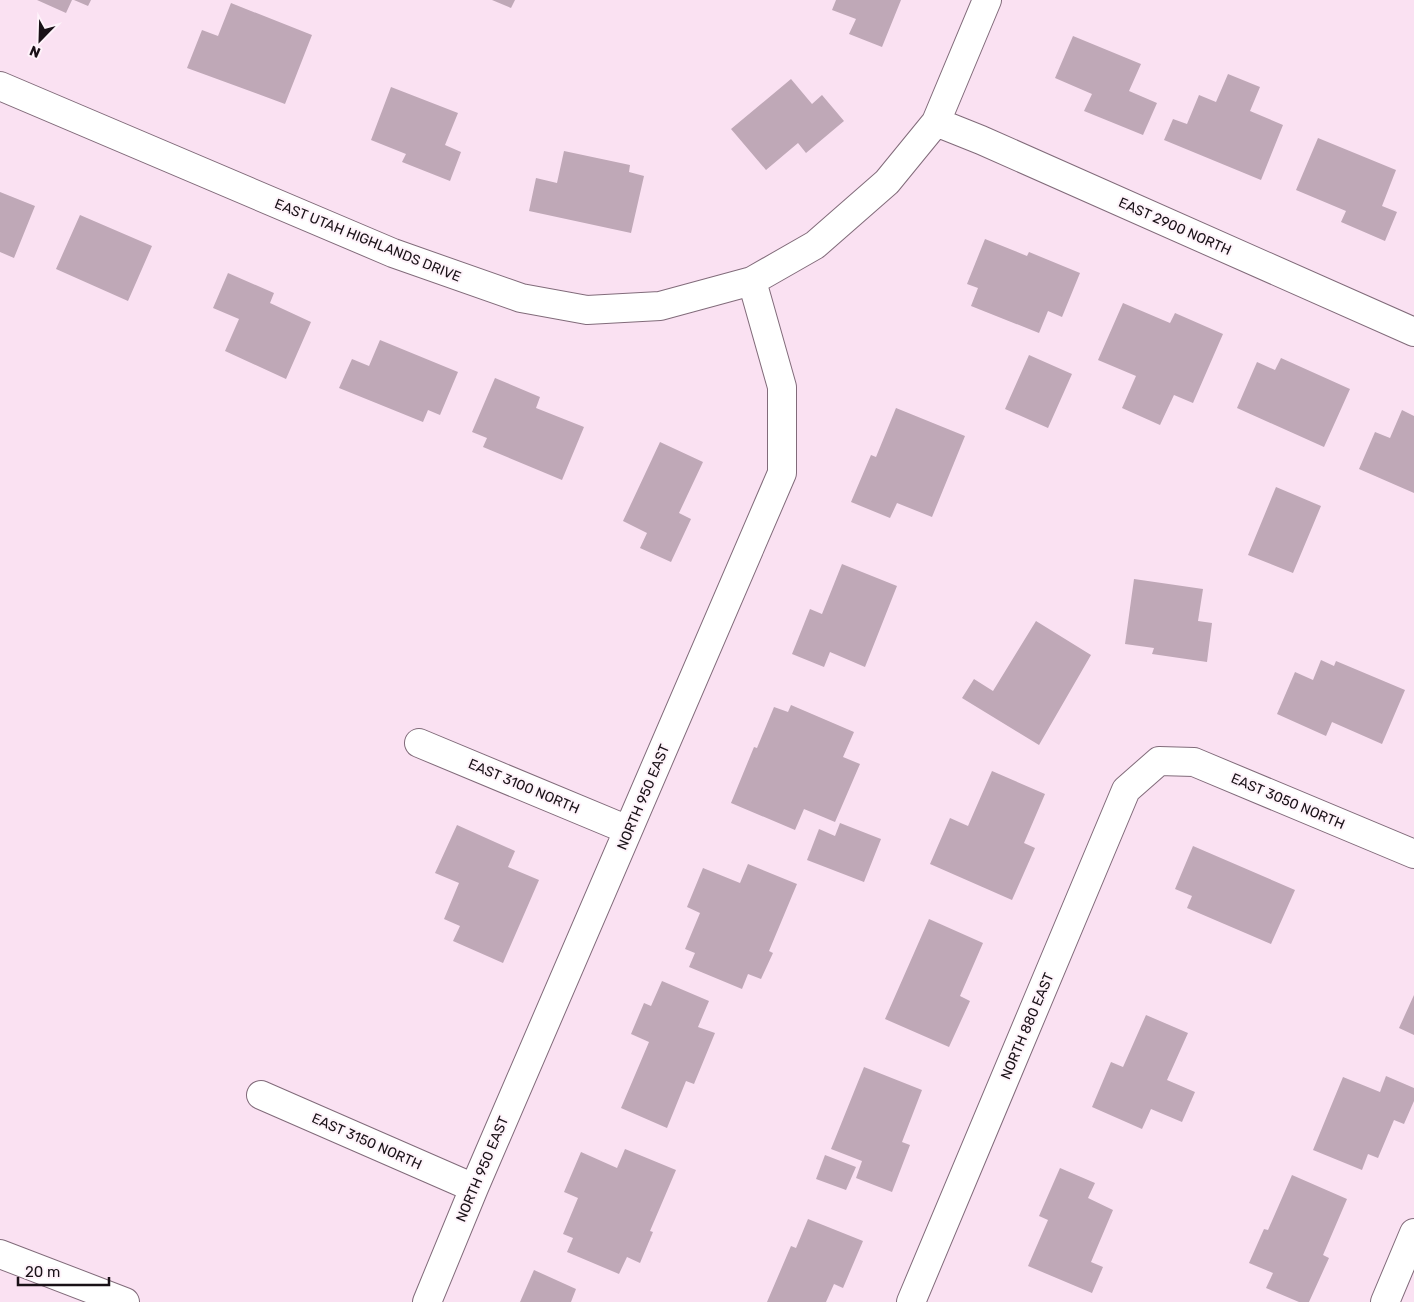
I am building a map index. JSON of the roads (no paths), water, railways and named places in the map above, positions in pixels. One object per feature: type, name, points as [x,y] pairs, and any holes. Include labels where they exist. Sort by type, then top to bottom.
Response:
[{"type":"street","name":"EAST UTAH HIGHLANDS DRIVE","points":[[0,86],[393,253],[520,298],[587,310],[660,306],[752,282],[816,245],[887,182],[936,122],[987,0]]},
{"type":"street","name":"EAST 2900 NORTH","points":[[936,122],[981,140],[1414,332]]},
{"type":"street","name":"NORTH 950 EAST","points":[[427,1302],[474,1188],[782,473],[782,387],[752,282]]},
{"type":"street","name":"EAST 3100 NORTH","points":[[419,743],[628,830]]},
{"type":"street","name":"EAST 3050 NORTH","points":[[1159,761],[1194,762],[1414,854]]},
{"type":"street","name":"NORTH 880 EAST","points":[[911,1302],[1126,790],[1159,761]]},
{"type":"street","name":"EAST 3150 NORTH","points":[[261,1095],[474,1188]]},
{"type":"street","points":[[1385,1302],[1414,1233]]},
{"type":"street","points":[[0,1254],[125,1302]]}]
